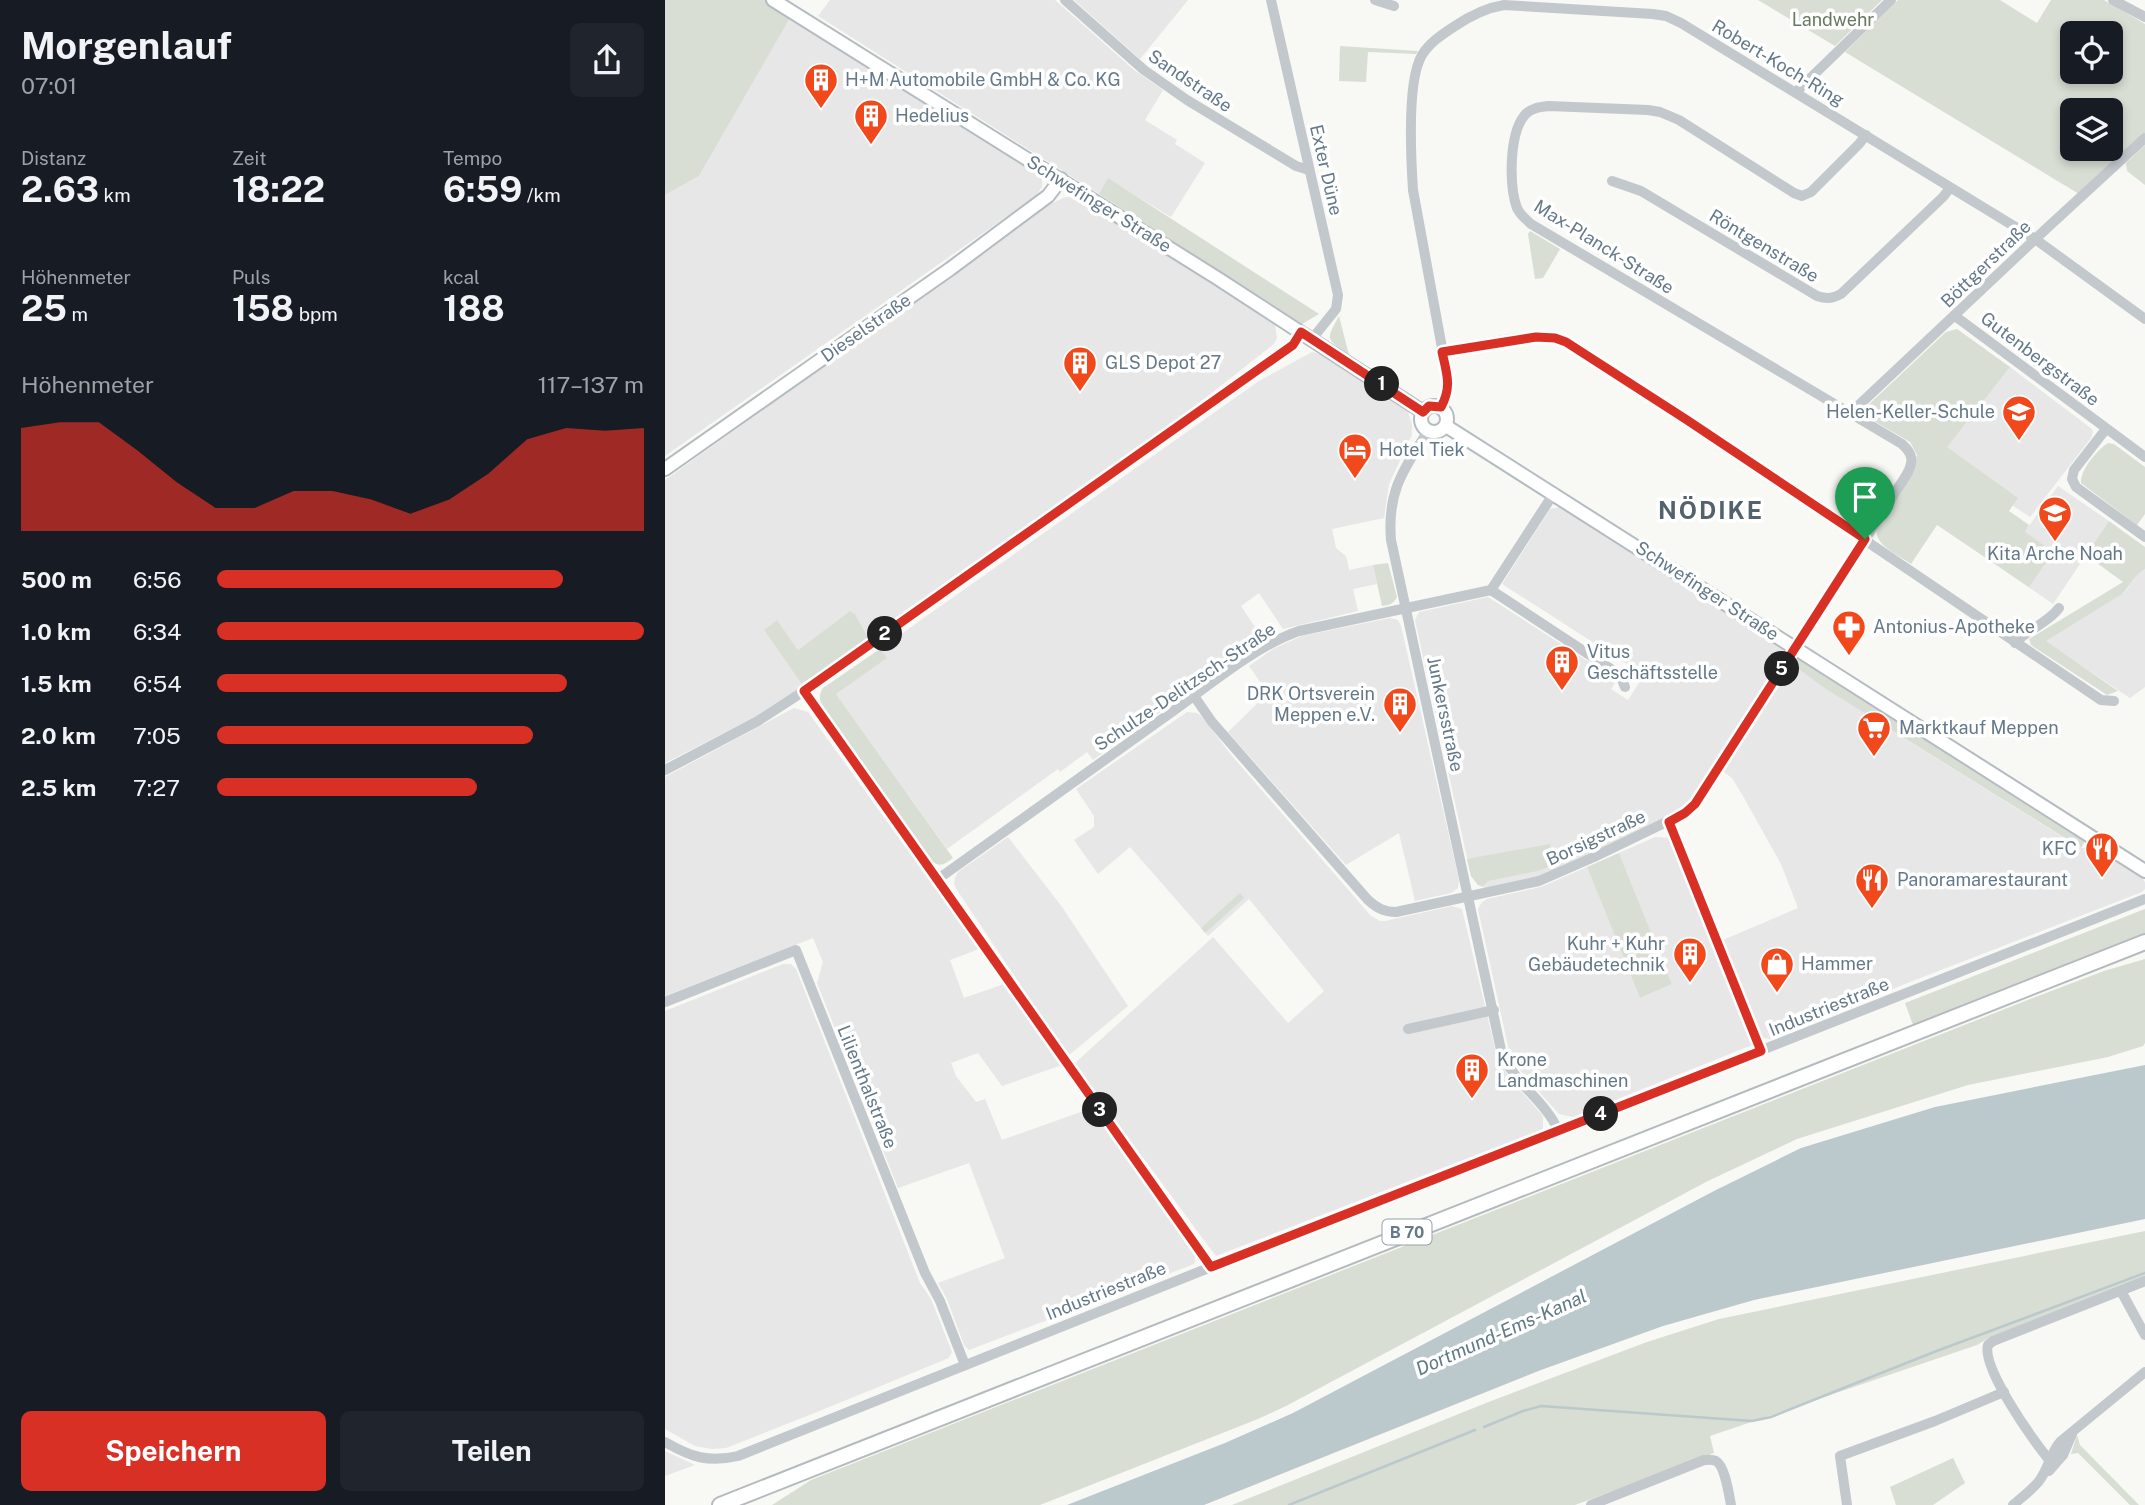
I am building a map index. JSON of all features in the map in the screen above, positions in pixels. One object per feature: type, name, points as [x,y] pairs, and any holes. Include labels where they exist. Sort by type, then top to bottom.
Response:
[{"type":"main road","name":"B 70","points":[[720,1505],[2145,942]]},
{"type":"main road","name":"B 70","points":[[2095,961],[2145,947]]},
{"type":"street","name":"Schwefinger Straße","points":[[773,0],[1061,179],[1423,412]]},
{"type":"street","name":"Sandstraße","points":[[1065,0],[1154,78],[1296,166],[1309,170]]},
{"type":"street","name":"Exter Düne","points":[[665,770],[758,721],[804,691],[1307,336],[1336,309],[1338,295],[1271,0]]},
{"type":"street","points":[[1375,0],[1394,6]]},
{"type":"street","points":[[1796,92],[1891,0]]},
{"type":"street","points":[[2113,0],[2145,17]]},
{"type":"street","name":"Robert-Koch-Ring","points":[[1441,407],[1449,386],[1417,220],[1411,164],[1415,68],[1422,54],[1435,39],[1469,16],[1490,7],[1504,5],[1666,16],[1681,23],[2035,239],[2145,319]]},
{"type":"street","name":"Max-Planck-Straße","points":[[1866,135],[1811,192],[1802,196],[1679,120],[1660,112],[1549,106],[1531,110],[1521,120],[1511,159],[1511,177],[1518,208],[1531,225],[1902,444],[1912,457]]},
{"type":"street","name":"Böttgerstraße","points":[[1852,414],[2145,138]]},
{"type":"street","name":"Dieselstraße","points":[[665,469],[950,269],[1048,196],[1061,179]]},
{"type":"street","name":"Röntgenstraße","points":[[1612,181],[1641,191],[1825,299],[1841,294],[1950,188]]},
{"type":"street","name":"Gutenbergstraße","points":[[1955,316],[2145,457]]},
{"type":"street","points":[[1442,352],[1536,337],[1555,338],[1566,342],[1865,539],[2101,700],[2114,701]]},
{"type":"street","points":[[1429,406],[1441,407],[1448,418],[1446,426],[1438,432],[1428,431],[1421,420],[1423,412],[1429,406]]},
{"type":"street","name":"Schwefinger Straße","points":[[1446,426],[2145,871]]},
{"type":"street","name":"Gutenbergstraße","points":[[2106,429],[2074,470],[2072,479],[2076,487],[2145,537]]},
{"type":"street","name":"Junkersstraße","points":[[1428,431],[1394,490],[1389,515],[1391,540],[1505,1061],[1552,1116],[1558,1130]]},
{"type":"street","name":"Borsigstraße","points":[[1194,696],[1251,768],[1377,908],[1396,912],[1539,881],[1669,822],[1695,804],[1907,474],[1912,457]]},
{"type":"street","points":[[1553,493],[1491,590],[1620,675],[1625,687]]},
{"type":"street","name":"Schulze-Delitzsch-Straße","points":[[938,879],[1194,696],[1282,637],[1299,631],[1491,590]]},
{"type":"street","points":[[2015,643],[2053,616],[2059,608]]},
{"type":"street","points":[[804,691],[1211,1267]]},
{"type":"street","points":[[1669,822],[1761,1051]]},
{"type":"street","name":"Industriestraße","points":[[665,1442],[703,1459],[721,1460],[738,1456],[2145,899]]},
{"type":"street","name":"Lilienthalstraße","points":[[665,1002],[796,950],[925,1273],[940,1301],[965,1365]]},
{"type":"street","points":[[1408,1029],[1494,1010]]},
{"type":"street","points":[[2051,1461],[2026,1431],[1987,1356],[1987,1348],[1993,1341],[2145,1281]]},
{"type":"street","points":[[2121,1290],[2145,1335]]},
{"type":"street","points":[[2039,1482],[2051,1461],[2053,1449],[2145,1372]]},
{"type":"street","points":[[1847,1505],[1840,1456],[2004,1392]]},
{"type":"street","points":[[2013,1505],[2039,1482],[2063,1455],[2074,1430]]},
{"type":"street","points":[[1591,1505],[1704,1460],[1716,1461],[1720,1465],[1731,1505]]},
{"type":"shaded area","points":[[830,0],[1055,0],[1134,70],[1163,90],[1145,120],[1177,140],[1175,144],[1205,163],[1171,217],[1108,179],[1099,194],[818,16]]},
{"type":"shaded area","points":[[1074,0],[1188,0],[1140,59]]},
{"type":"shaded area","points":[[789,19],[1039,172],[1042,187],[1036,196],[665,456],[665,195],[699,176]]},
{"type":"shaded area","points":[[1066,197],[1076,198],[1275,324],[1277,338],[1274,344],[1185,414],[869,639],[855,614],[850,611],[798,650],[777,620],[764,630],[803,686],[757,716],[665,763],[665,480],[1052,203]]},
{"type":"shaded area","points":[[1312,352],[1323,355],[1403,407],[1412,424],[1412,435],[1389,484],[1384,518],[1332,529],[1336,548],[1346,556],[1349,570],[1373,565],[1377,584],[1353,589],[1358,611],[1283,629],[1259,593],[1241,606],[1263,639],[1093,760],[1087,752],[1060,772],[1058,769],[947,849],[836,694],[886,658],[880,649],[1259,381]]},
{"type":"shaded area","name":"Helen-Keller-Schule","points":[[2010,367],[2093,432],[2030,517],[2012,505],[2017,499],[1946,447]]},
{"type":"shaded area","name":"Kita Arche Noah","points":[[2058,486],[2109,521],[2053,604],[1999,567]]},
{"type":"shaded area","points":[[1560,507],[1689,589],[1692,586],[1781,645],[1784,653],[1696,794],[1683,807],[1667,819],[1551,873],[1487,889],[1478,885],[1471,876],[1415,620],[1419,612],[1488,597],[1617,680],[1611,689],[1628,700],[1644,675],[1502,584],[1550,509]]},
{"type":"shaded area","points":[[2145,569],[2145,687],[2130,698],[2045,641],[2122,594],[2134,576]]},
{"type":"shaded area","points":[[1390,618],[1398,620],[1401,626],[1459,880],[1458,888],[1451,893],[1415,901],[1399,833],[1346,865],[1228,732],[1268,693],[1249,666],[1273,649],[1302,636]]},
{"type":"shaded area","points":[[1789,662],[1824,688],[2080,848],[2090,848],[2100,854],[2102,850],[2142,876],[2145,889],[1771,1039],[1763,1038],[1723,940],[1798,908],[1781,864],[1732,778],[1721,770]]},
{"type":"shaded area","points":[[794,708],[808,712],[979,949],[950,960],[964,998],[1004,984],[1062,1065],[1002,1086],[978,1053],[951,1063],[956,1076],[976,1102],[985,1099],[1002,1140],[1092,1108],[1194,1252],[1194,1264],[969,1350],[964,1345],[947,1299],[938,1283],[1005,1258],[969,1163],[898,1188],[817,983],[823,962],[813,938],[665,996],[665,777]]},
{"type":"shaded area","points":[[1187,712],[1197,713],[1202,717],[1232,756],[1371,916],[1385,921],[1452,906],[1462,909],[1497,1057],[1509,1077],[1543,1116],[1543,1129],[1216,1256],[1074,1064],[1213,937],[1288,1023],[1324,991],[1249,899],[1208,936],[1130,847],[1098,874],[1074,840],[1094,827],[1094,816],[1076,789]]},
{"type":"shaded area","points":[[1008,837],[1062,907],[1128,1006],[1068,1056],[954,884],[958,872]]},
{"type":"shaded area","points":[[1655,837],[1669,838],[1752,1045],[1573,1117],[1559,1114],[1511,1060],[1478,909],[1487,899],[1541,887],[1587,867],[1640,998],[1672,984],[1619,853]]},
{"type":"shaded area","points":[[783,964],[791,964],[796,969],[920,1283],[931,1299],[952,1352],[949,1358],[812,1414],[726,1448],[712,1449],[695,1446],[665,1429],[665,1011]]},
{"type":"shaded area","points":[[665,1451],[682,1459],[695,1465],[665,1476]]},
{"type":"green space","points":[[665,0],[765,0],[791,16],[699,176],[665,195]]},
{"type":"green space","name":"Landwehr","points":[[1758,0],[1882,0],[1835,46]]},
{"type":"green space","points":[[1898,0],[2000,0],[2037,23],[2051,0],[2104,0],[2145,24],[2145,133],[2123,153],[2123,98],[2060,98],[2060,161],[2115,161],[2079,194],[1845,52]]},
{"type":"green space","points":[[1340,46],[1418,51],[1416,54],[1368,52],[1366,82],[1339,81]]},
{"type":"green space","points":[[2145,145],[2145,185],[2127,171],[2126,163]]},
{"type":"green space","points":[[1108,178],[1319,314],[1302,324],[1099,194]]},
{"type":"green space","points":[[1530,231],[1560,249],[1543,278],[1535,279],[1528,234]]},
{"type":"green space","points":[[1339,316],[1349,355],[1330,338]]},
{"type":"green space","points":[[1957,329],[2010,367],[1947,447],[2018,498],[2009,511],[2029,525],[2025,532],[2053,552],[2029,587],[1937,525],[1911,564],[1883,544],[1877,534],[1877,528],[1914,471],[1917,455],[1910,442],[1867,417],[1864,409],[1946,332]]},
{"type":"green space","points":[[2108,443],[2114,444],[2145,467],[2145,514],[2137,525],[2081,483],[2083,472],[2090,461]]},
{"type":"green space","points":[[2109,521],[2145,547],[2145,569],[2122,594],[2046,641],[2118,691],[2107,695],[2031,645],[2029,639],[2123,582],[2086,555]]},
{"type":"green space","points":[[1388,563],[1397,597],[1391,604],[1382,606],[1373,565]]},
{"type":"green space","points":[[850,611],[855,614],[869,639],[803,686],[764,630],[777,620],[798,650]]},
{"type":"green space","points":[[880,649],[887,658],[836,694],[953,858],[943,864],[932,861],[821,703],[820,694],[823,688]]},
{"type":"green space","points":[[1800,657],[2087,838],[2081,848],[1824,688],[1789,662]]},
{"type":"green space","points":[[1550,844],[1551,866],[1488,881],[1483,886],[1478,885],[1471,876],[1467,859]]},
{"type":"green space","points":[[1619,853],[1672,984],[1640,998],[1587,867]]},
{"type":"green space","points":[[1240,893],[1244,898],[1205,933],[1201,928]]},
{"type":"green space","points":[[2145,909],[2145,934],[1913,1025],[1905,1003]]},
{"type":"green space","points":[[2145,959],[2143,1046],[2108,1057],[1968,1085],[1797,1139],[1706,1182],[1258,1419],[1040,1505],[772,1505],[811,1480],[2038,996]]},
{"type":"green space","points":[[2145,1231],[2145,1278],[1992,1336],[1977,1345],[1710,1436],[1714,1453],[1575,1505],[1232,1505],[1486,1403],[1647,1342],[1719,1319]]},
{"type":"green space","points":[[2077,1435],[2080,1445],[2139,1505],[2130,1505],[2078,1453],[2071,1454]]},
{"type":"green space","points":[[1953,1458],[1965,1483],[1933,1505],[1896,1505],[1890,1487]]},
{"type":"water","name":"Dortmund-Ems-Kanal","points":[[2145,1065],[2145,1219],[1754,1300],[1663,1326],[1541,1370],[1204,1505],[1067,1505],[1225,1443],[1293,1413],[1714,1191],[1801,1148],[1935,1107]]},
{"type":"waterway","points":[[1484,1427],[1541,1406],[1752,1421],[1771,1417],[2145,1273]]},
{"type":"waterway","points":[[1289,1505],[1475,1430]]},
{"type":"place","name":"H+M Automobile GmbH & Co. KG","points":[[821,110]]},
{"type":"place","name":"Hedelius","points":[[871,146]]},
{"type":"place","name":"GLS Depot 27","points":[[1080,393]]},
{"type":"place","name":"Helen-Keller-Schule","points":[[2019,442]]},
{"type":"place","name":"Hotel Tiek","points":[[1355,480]]},
{"type":"place","name":"Kita Arche Noah","points":[[2055,543]]},
{"type":"place","name":"Antonius-Apotheke","points":[[1849,657]]},
{"type":"place","name":"Vitus Geschäftsstelle","points":[[1562,692]]},
{"type":"place","name":"DRK Ortsverein Meppen e.V.","points":[[1400,734]]},
{"type":"place","name":"Marktkauf Meppen","points":[[1874,758]]},
{"type":"place","name":"KFC","points":[[2102,879]]},
{"type":"place","name":"Panoramarestaurant","points":[[1872,910]]},
{"type":"place","name":"Kuhr + Kuhr Gebäudetechnik","points":[[1690,984]]},
{"type":"place","name":"Hammer","points":[[1777,994]]},
{"type":"place","name":"Krone Landmaschinen","points":[[1472,1100]]},
{"type":"district","name":"NÖDIKE","points":[[1711,511]]},
{"type":"route","points":[[1301,332],[1423,412],[1429,406],[1441,407],[1447,395],[1449,386],[1442,352],[1536,337],[1555,338],[1566,342],[1865,539],[1695,804],[1669,822],[1761,1051],[1211,1267],[804,691],[1293,345],[1301,332]]}]
